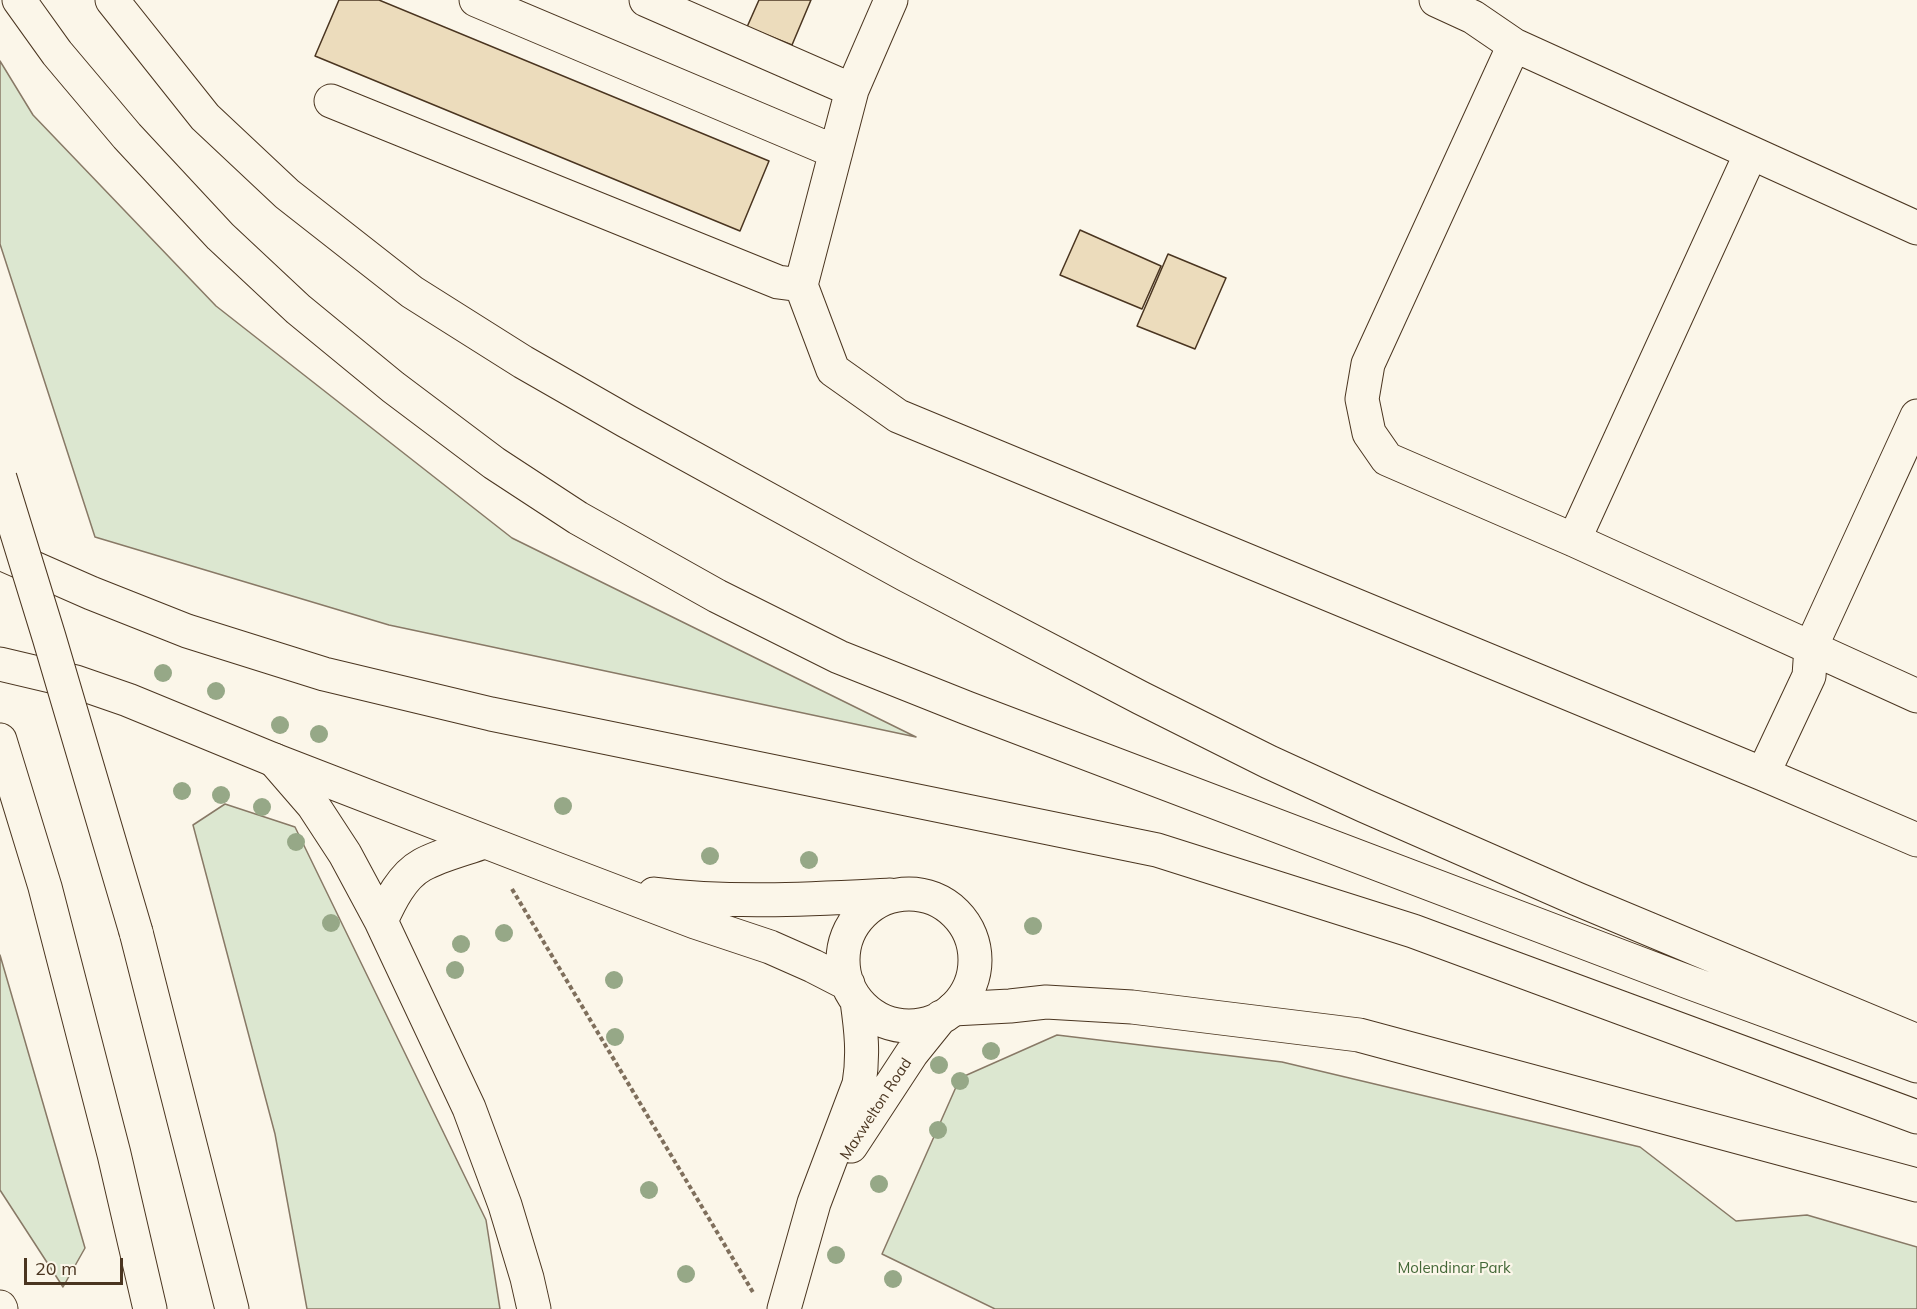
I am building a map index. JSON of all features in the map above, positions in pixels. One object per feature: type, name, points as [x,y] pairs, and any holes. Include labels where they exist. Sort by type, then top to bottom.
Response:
[{"type":"main road","points":[[19,0],[57,53],[127,136],[220,236],[298,309],[393,387],[494,463],[578,518],[717,596],[839,657],[967,708],[1691,983],[1917,1066]]},
{"type":"main road","points":[[112,0],[206,117],[287,194],[412,292],[575,392],[906,575],[1269,762],[1577,899],[1917,1041]]},
{"type":"main road","points":[[476,0],[836,152]]},
{"type":"main road","points":[[646,0],[852,90]]},
{"type":"main road","points":[[891,0],[852,90],[801,285],[833,370],[898,416],[1917,840]]},
{"type":"main road","points":[[1436,0],[1473,17],[1514,45],[1917,228]]},
{"type":"main road","points":[[1514,45],[1368,364],[1362,399],[1369,433],[1387,459],[1574,540],[1917,696]]},
{"type":"main road","points":[[332,101],[778,282],[801,285]]},
{"type":"main road","points":[[1574,540],[1751,153]]},
{"type":"main road","points":[[1763,774],[1809,676],[1812,647],[1917,416]]},
{"type":"main road","points":[[0,478],[136,932],[232,1309]]},
{"type":"main road","points":[[0,553],[91,593],[187,631],[324,674],[491,714],[1157,850],[1413,931],[1917,1117]]},
{"type":"main road","points":[[0,664],[76,682],[128,700],[484,842],[695,922],[770,947],[853,992],[880,1019],[897,1025],[924,1024],[947,1013],[962,999],[969,986],[975,965],[973,945],[966,927],[954,911],[939,901],[921,895],[696,898],[655,894],[591,881]]},
{"type":"main road","points":[[0,740],[45,887],[114,1154],[150,1309]]},
{"type":"main road","points":[[274,760],[313,805],[345,854],[381,921],[469,1108],[505,1205],[534,1309]]},
{"type":"main road","points":[[381,921],[390,899],[404,881],[421,866],[484,842]]},
{"type":"main road","points":[[853,992],[843,969],[844,946],[852,925],[866,909],[883,899],[902,894]]},
{"type":"main road","name":"Maxwelton Road","points":[[771,1304],[814,1203],[859,1084],[863,1064],[863,1047],[853,992]]},
{"type":"main road","points":[[947,1013],[1046,1002],[1132,1006],[1359,1035],[1917,1185]]},
{"type":"main road","name":"Maxwelton Road","points":[[814,1203],[912,1053],[947,1013]]},
{"type":"path","points":[[484,842],[771,1304]]},
{"type":"green space","points":[[0,61],[33,115],[216,306],[512,538],[916,737],[389,625],[95,537],[0,244]]},
{"type":"green space","points":[[225,804],[295,827],[486,1220],[500,1309],[307,1309],[275,1134],[193,825]]},
{"type":"green space","points":[[0,955],[85,1248],[63,1287],[0,1190]]},
{"type":"green space","name":"Molendinar Park","points":[[1057,1035],[1282,1062],[1640,1147],[1736,1221],[1807,1215],[1917,1247],[1917,1309],[995,1309],[882,1254],[960,1078]]},
{"type":"building","points":[[339,0],[379,0],[769,161],[740,231],[315,56]]},
{"type":"building","points":[[759,0],[811,0],[792,45],[747,27]]},
{"type":"building","points":[[1080,230],[1161,266],[1142,309],[1060,275]]},
{"type":"building","points":[[1168,254],[1226,278],[1195,349],[1137,326]]}]
